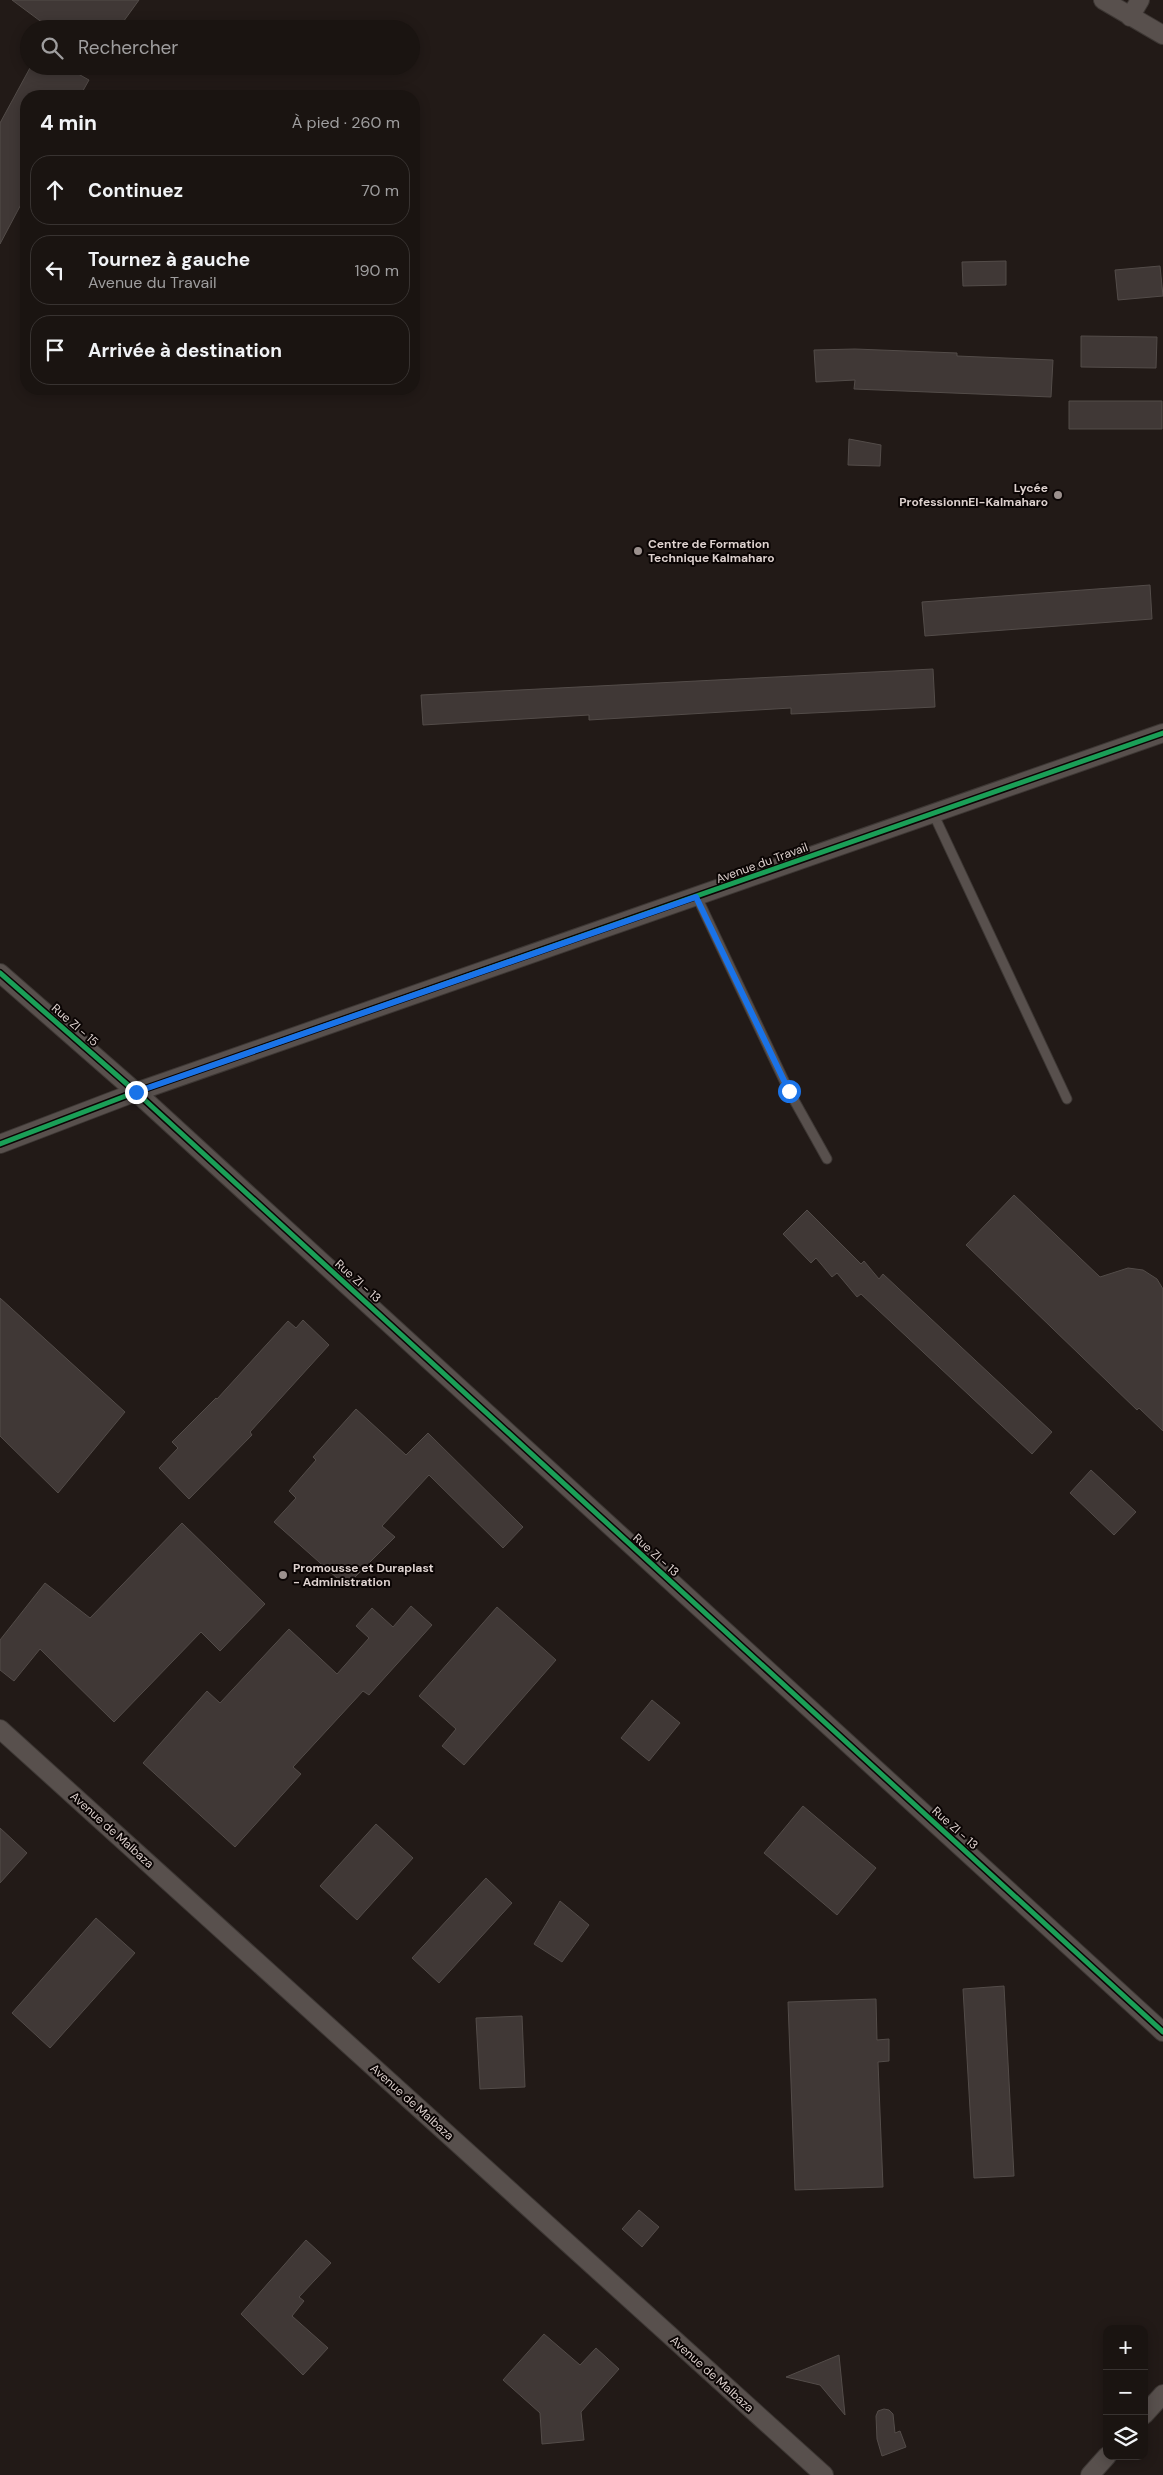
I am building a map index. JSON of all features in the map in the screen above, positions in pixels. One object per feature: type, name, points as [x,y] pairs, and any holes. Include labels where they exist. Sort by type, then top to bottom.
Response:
[{"type":"street","points":[[1103,0],[1163,36]]},
{"type":"street","points":[[1130,17],[1140,0]]},
{"type":"street","name":"Avenue du Travail","points":[[0,1144],[136,1092],[1163,733]]},
{"type":"street","name":"Rue ZI - 15","points":[[0,973],[136,1092]]},
{"type":"street","name":"Rue ZI - 13","points":[[136,1092],[1163,2032]]},
{"type":"street","name":"Avenue de Malbaza","points":[[0,1729],[824,2475]]},
{"type":"street","points":[[1148,2411],[1163,2394]]},
{"type":"street","points":[[1090,2475],[1103,2460]]},
{"type":"lane","points":[[933,813],[1067,1098]]},
{"type":"lane","points":[[696,897],[789,1091],[827,1159]]},
{"type":"building","points":[[12,0],[139,0],[125,20],[39,20]]},
{"type":"building","points":[[26,75],[80,75],[89,80],[83,90],[20,90],[20,206],[0,244],[0,123]]},
{"type":"building","points":[[1006,261],[1006,285],[963,286],[962,262]]},
{"type":"building","points":[[1160,266],[1163,296],[1118,300],[1115,270]]},
{"type":"building","points":[[1081,336],[1157,337],[1156,368],[1081,367]]},
{"type":"building","points":[[855,349],[957,353],[957,356],[1053,360],[1051,397],[854,389],[855,380],[816,382],[814,350]]},
{"type":"building","points":[[1069,401],[1162,401],[1162,429],[1069,429]]},
{"type":"building","points":[[849,439],[881,445],[880,466],[848,465]]},
{"type":"building","points":[[1150,585],[1152,619],[925,636],[922,602]]},
{"type":"building","points":[[933,669],[935,707],[791,714],[791,708],[589,720],[589,715],[423,725],[421,695]]},
{"type":"building","points":[[1014,1195],[1100,1277],[1128,1268],[1143,1270],[1157,1279],[1163,1289],[1163,1431],[1139,1408],[1137,1410],[966,1245]]},
{"type":"building","points":[[807,1210],[861,1264],[864,1261],[879,1279],[883,1274],[1052,1432],[1032,1454],[861,1294],[857,1297],[837,1273],[832,1277],[816,1258],[811,1263],[783,1234]]},
{"type":"building","points":[[0,1298],[125,1412],[58,1493],[0,1436]]},
{"type":"building","points":[[303,1320],[329,1345],[250,1432],[252,1435],[189,1499],[159,1468],[178,1448],[172,1442],[217,1399],[288,1321],[296,1328]]},
{"type":"building","points":[[356,1409],[406,1455],[428,1433],[523,1527],[503,1548],[429,1475],[382,1526],[395,1537],[346,1586],[274,1522],[296,1498],[289,1491],[316,1460],[313,1457]]},
{"type":"building","points":[[1091,1470],[1136,1512],[1114,1535],[1070,1493]]},
{"type":"building","points":[[182,1523],[265,1604],[220,1651],[201,1632],[114,1722],[40,1649],[14,1681],[0,1670],[0,1640],[45,1583],[90,1618]]},
{"type":"building","points":[[411,1606],[432,1625],[369,1695],[363,1691],[293,1767],[301,1774],[235,1847],[143,1763],[207,1691],[220,1703],[289,1629],[337,1674],[369,1638],[356,1626],[372,1608],[393,1627]]},
{"type":"building","points":[[497,1607],[556,1660],[464,1765],[442,1746],[456,1729],[419,1696]]},
{"type":"building","points":[[652,1700],[680,1723],[649,1761],[621,1738]]},
{"type":"building","points":[[803,1806],[876,1868],[837,1915],[764,1853]]},
{"type":"building","points":[[376,1824],[413,1858],[357,1920],[320,1886]]},
{"type":"building","points":[[0,1828],[27,1853],[0,1883]]},
{"type":"building","points":[[486,1878],[512,1903],[439,1983],[412,1958]]},
{"type":"building","points":[[560,1901],[589,1925],[562,1962],[534,1944]]},
{"type":"building","points":[[96,1918],[135,1953],[50,2048],[12,2013]]},
{"type":"building","points":[[1004,1986],[1014,2176],[974,2178],[963,1989]]},
{"type":"building","points":[[876,1999],[877,2040],[889,2039],[889,2061],[878,2062],[883,2187],[795,2190],[788,2002]]},
{"type":"building","points":[[522,2016],[525,2087],[480,2089],[476,2018]]},
{"type":"building","points":[[639,2210],[659,2227],[642,2247],[622,2229]]},
{"type":"building","points":[[306,2240],[331,2263],[299,2297],[304,2301],[292,2316],[328,2348],[303,2375],[241,2314]]},
{"type":"building","points":[[544,2334],[580,2365],[596,2348],[619,2369],[581,2412],[584,2440],[542,2444],[540,2413],[503,2380]]},
{"type":"building","points":[[839,2355],[845,2415],[820,2385],[786,2377]]},
{"type":"building","points":[[889,2410],[893,2414],[895,2433],[900,2431],[906,2447],[882,2456],[877,2439],[876,2416],[878,2411]]},
{"type":"cycle path","points":[[0,1144],[136,1092],[1163,733]]},
{"type":"cycle path","points":[[0,973],[136,1092],[1163,2032]]},
{"type":"place","name":"Lycée ProfessionnEl-Kalmaharo","points":[[1058,495]]},
{"type":"place","name":"Centre de Formation Technique Kalmaharo","points":[[638,551]]},
{"type":"place","name":"Promousse et Duraplast - Administration","points":[[283,1575]]},
{"type":"route","points":[[136,1092],[696,897],[789,1091]]}]
